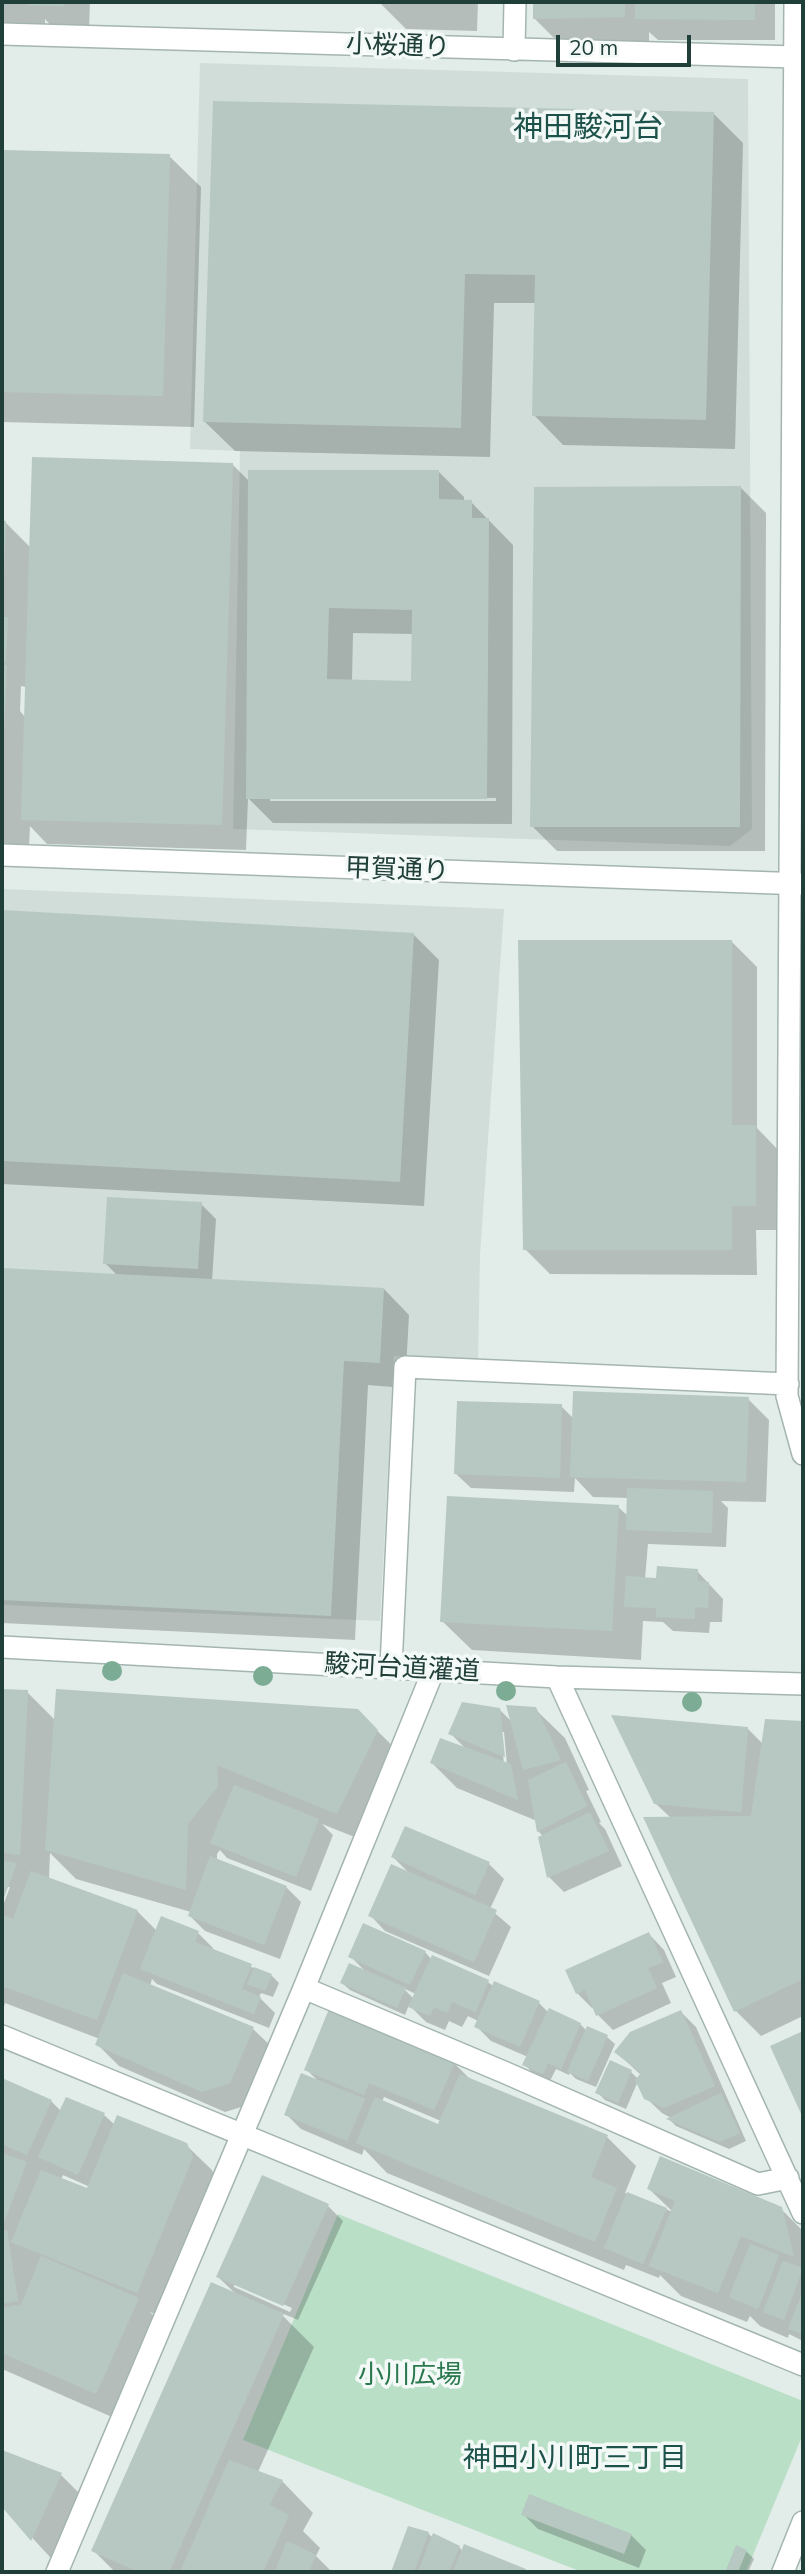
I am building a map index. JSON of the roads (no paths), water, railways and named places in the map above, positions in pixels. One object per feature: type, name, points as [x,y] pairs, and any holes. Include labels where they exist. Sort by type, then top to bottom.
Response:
[{"type":"street","points":[[514,50],[515,2]]},
{"type":"street","points":[[795,2],[798,305],[797,883],[787,1396],[803,1454]]},
{"type":"street","name":"小桜通り","points":[[2,34],[795,57]]},
{"type":"street","name":"甲賀通り","points":[[2,855],[797,883]]},
{"type":"street","points":[[391,1667],[405,1367],[788,1384]]},
{"type":"street","name":"駿河台道灌道","points":[[2,1647],[558,1677],[803,1684]]},
{"type":"street","points":[[57,2572],[304,1988],[434,1669]]},
{"type":"street","points":[[558,1677],[803,2213]]},
{"type":"street","points":[[304,1988],[519,2079],[758,2185],[788,2178]]},
{"type":"street","points":[[2,2035],[803,2365]]},
{"type":"street","points":[[783,2572],[803,2522]]},
{"type":"district","name":"神田駿河台","points":[[588,128]]},
{"type":"district","name":"神田小川町三丁目","points":[[575,2459]]},
{"type":"park label","name":"小川広場","points":[[410,2375]]}]
